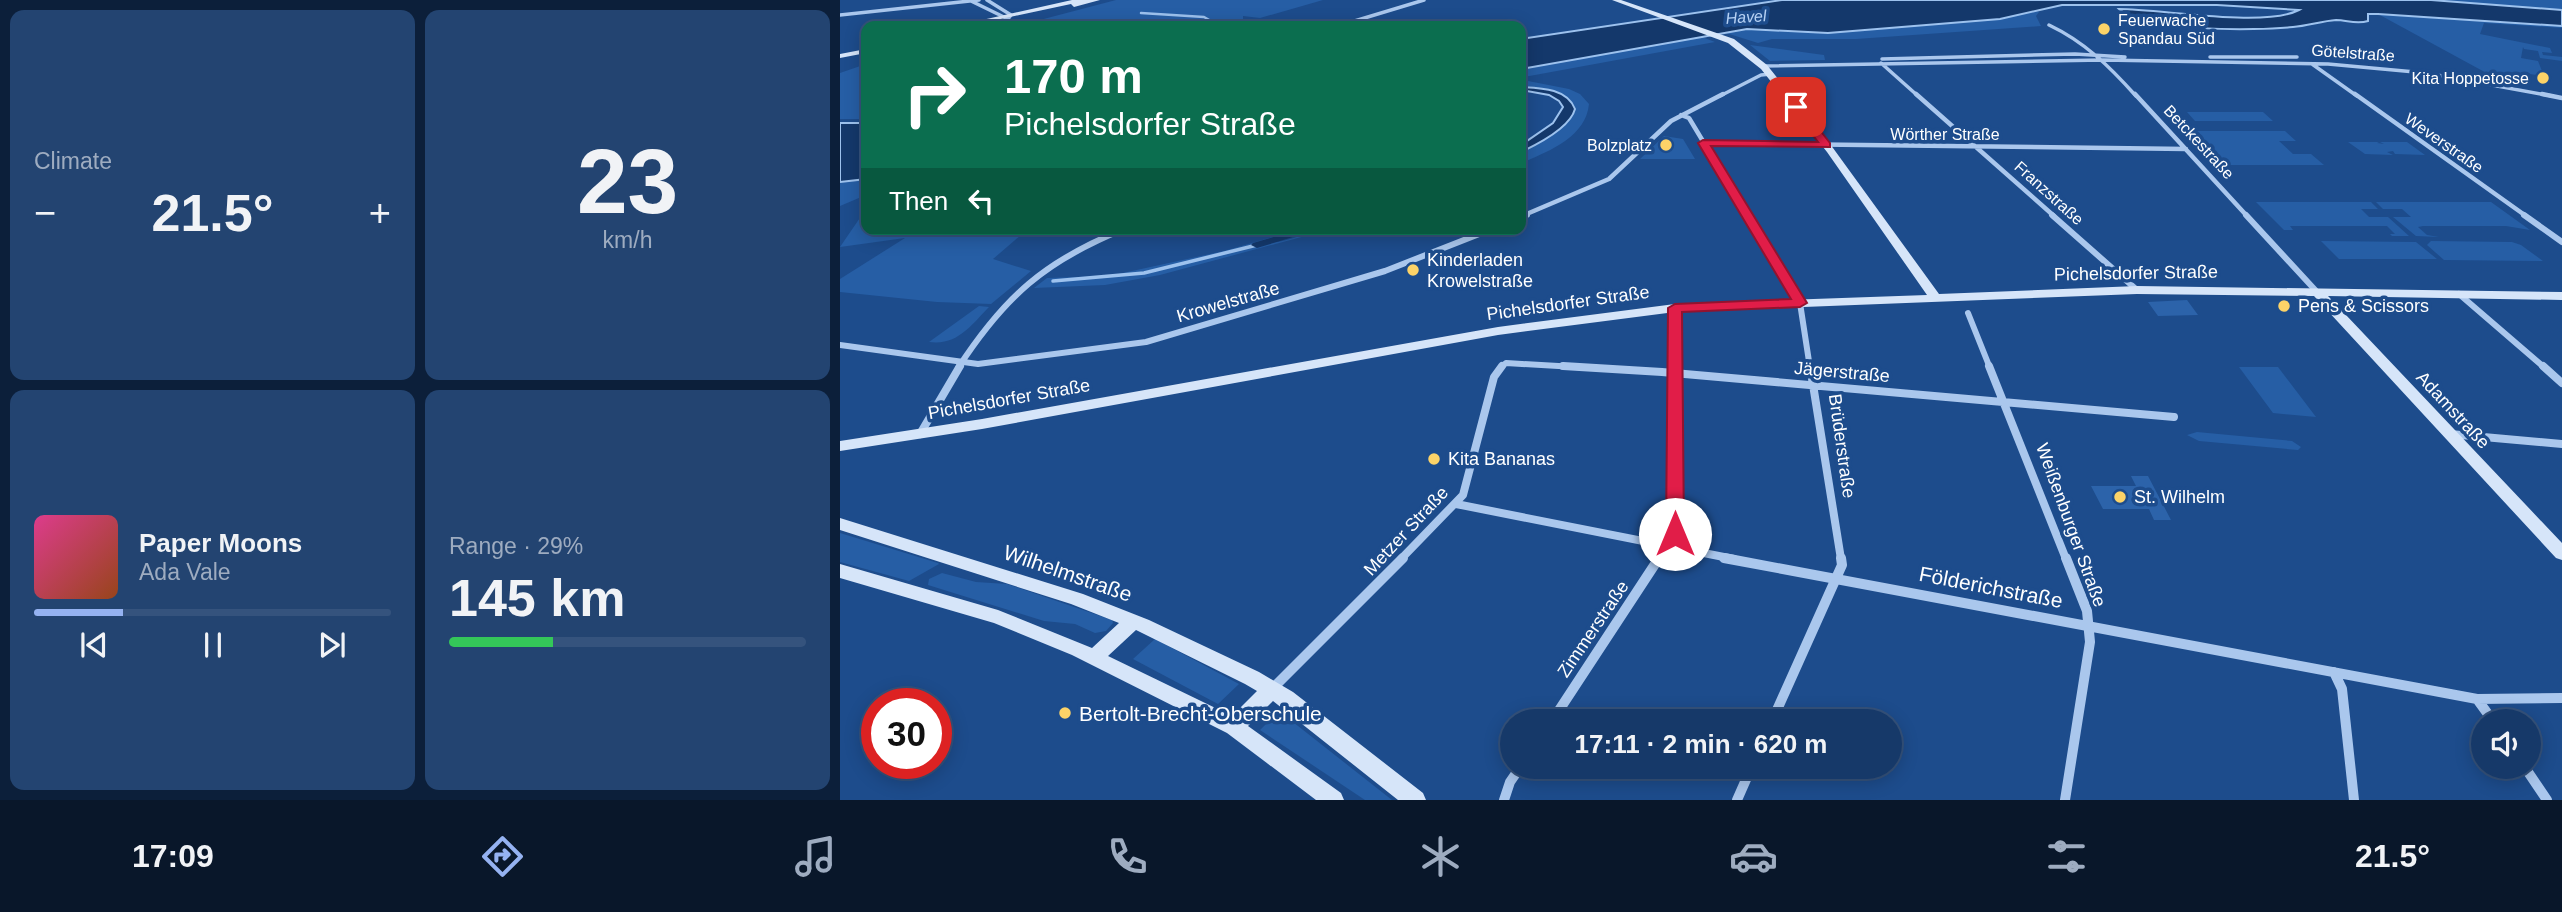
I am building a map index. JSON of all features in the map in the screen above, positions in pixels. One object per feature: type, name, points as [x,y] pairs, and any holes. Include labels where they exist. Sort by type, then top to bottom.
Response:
[{"type":"street","points":[[840,15],[979,0]]},
{"type":"street","points":[[987,0],[1006,17]]},
{"type":"street","points":[[993,21],[1081,0]]},
{"type":"street","points":[[985,21],[1097,0]]},
{"type":"street","points":[[1355,21],[1424,0]]},
{"type":"street","points":[[1615,0],[1726,39],[1763,66],[1826,145],[1936,298]]},
{"type":"street","points":[[1630,0],[1655,12]]},
{"type":"street","points":[[971,1],[1006,17]]},
{"type":"street","name":"Betckestraße","points":[[2049,25],[2097,54],[2317,292]]},
{"type":"street","points":[[840,54],[861,50]]},
{"type":"street","name":"Götelstraße","points":[[1879,62],[1881,59],[1900,57],[2097,54],[2140,60]]},
{"type":"street","points":[[2140,60],[2155,57],[2297,57]]},
{"type":"street","name":"Götelstraße","points":[[1763,66],[2103,60],[2312,64],[2426,73],[2562,98]]},
{"type":"street","name":"Franzstraße","points":[[1879,62],[2137,290]]},
{"type":"street","name":"Weverstraße","points":[[2312,64],[2562,242]]},
{"type":"street","points":[[1526,215],[1609,179],[1660,130],[1681,115],[1761,75],[1771,74]]},
{"type":"street","name":"Brüderstraße","points":[[1681,115],[1689,118],[1800,303],[1815,385],[1842,565],[1777,709]]},
{"type":"street","name":"Wörther Straße","points":[[1703,143],[2186,149]]},
{"type":"street","points":[[920,434],[991,320],[1027,281],[1078,248],[1110,235]]},
{"type":"street","name":"Krowelstraße","points":[[840,345],[978,364],[1041,358],[1146,342],[1385,271],[1477,235]]},
{"type":"street","name":"Pichelsdorfer Straße","points":[[840,446],[1398,348],[1561,322],[1675,308],[2137,290],[2562,296]]},
{"type":"street","name":"Adamstraße","points":[[2317,292],[2562,554]]},
{"type":"street","points":[[2459,294],[2562,383]]},
{"type":"street","name":"Zimmerstraße","points":[[1560,709],[1675,534],[1675,308]]},
{"type":"street","name":"Weißenburger Straße","points":[[1968,313],[2006,402],[2078,587],[2089,625],[2090,642],[2065,800]]},
{"type":"street","name":"Jägerstraße","points":[[1506,363],[1529,362],[1674,373],[2174,417]]},
{"type":"street","name":"Metzer Straße","points":[[1272,689],[1456,504],[1462,495],[1494,377],[1497,370],[1506,363]]},
{"type":"street","points":[[2449,433],[2562,444]]},
{"type":"street","name":"Földerichstraße","points":[[1456,504],[1668,548],[1836,577],[2477,699],[2562,698]]},
{"type":"street","name":"Wilhelmstraße","points":[[840,524],[1134,621],[1272,689],[1415,800]]},
{"type":"street","points":[[840,571],[998,617],[1094,657],[1234,727],[1333,800]]},
{"type":"street","points":[[1094,657],[1134,621]]},
{"type":"street","points":[[2334,672],[2342,689],[2354,800]]},
{"type":"street","points":[[1234,727],[1272,689]]},
{"type":"street","points":[[2477,699],[2484,709]]},
{"type":"street","points":[[1504,800],[1512,779]]},
{"type":"street","points":[[1737,800],[1746,779]]},
{"type":"street","points":[[2533,779],[2547,800]]},
{"type":"shaded area","points":[[1116,0],[1323,0],[1260,18],[1243,16],[1243,21],[1036,21]]},
{"type":"shaded area","points":[[2431,0],[2562,0],[2562,10]]},
{"type":"shaded area","points":[[2032,10],[2039,12],[2036,16],[2041,26],[1856,39],[1772,39],[1758,43],[1726,33],[1747,29],[1828,33],[2000,19]]},
{"type":"shaded area","points":[[2378,14],[2562,26],[2484,23],[2480,34],[2550,48],[2552,53],[2542,52],[2543,55],[2562,57],[2562,61],[2540,58],[2538,51],[2523,47],[2521,58],[2538,61],[2544,76],[2523,73],[2525,80],[2516,84],[2503,82]]},
{"type":"shaded area","points":[[1702,37],[1715,42],[1526,77],[1526,68]]},
{"type":"shaded area","points":[[1750,45],[1824,55],[1825,60],[1770,61]]},
{"type":"shaded area","points":[[861,66],[861,119],[840,119],[840,73]]},
{"type":"shaded area","points":[[1526,79],[1569,89],[1580,94],[1589,104],[1581,126],[1573,134],[1554,148],[1526,161],[1526,150],[1535,145],[1574,106],[1564,96],[1543,89],[1526,87]]},
{"type":"shaded area","points":[[2187,112],[2263,112],[2273,121],[2195,121]]},
{"type":"shaded area","points":[[2185,131],[2285,131],[2296,141],[2279,141],[2293,154],[2311,154],[2324,165],[2220,165]]},
{"type":"shaded area","points":[[1664,136],[1683,139],[1695,159],[1640,159]]},
{"type":"shaded area","points":[[2348,142],[2407,142],[2425,155],[2395,154],[2393,151],[2387,152],[2393,155],[2365,154]]},
{"type":"shaded area","points":[[861,180],[861,197],[840,206],[840,182]]},
{"type":"shaded area","points":[[2256,202],[2371,202],[2378,209],[2361,209],[2369,217],[2388,217],[2409,236],[2392,236],[2390,234],[2395,234],[2387,226],[2290,226],[2293,230],[2284,230]]},
{"type":"shaded area","points":[[2376,202],[2491,202],[2530,230],[2506,226],[2423,226],[2418,227],[2427,235],[2439,237],[2416,236],[2393,217],[2411,217],[2402,209],[2383,209]]},
{"type":"shaded area","points":[[861,216],[861,235],[1021,235],[993,259],[1031,271],[991,304],[937,302],[840,292],[840,279],[905,238],[840,247]]},
{"type":"shaded area","points":[[1280,235],[1287,235],[1262,242],[1279,242],[1309,235],[1160,275],[1105,285],[1034,288],[1047,278],[1109,276],[1224,251]]},
{"type":"shaded area","points":[[2321,241],[2416,242],[2437,259],[2339,259]]},
{"type":"shaded area","points":[[2431,241],[2512,242],[2521,245],[2543,261],[2444,260],[2427,245]]},
{"type":"shaded area","points":[[979,306],[989,307],[964,332],[948,341],[929,342]]},
{"type":"shaded area","points":[[2239,367],[2278,367],[2316,417],[2273,413]]},
{"type":"shaded area","points":[[2197,432],[2292,441],[2301,447],[2298,450],[2199,441],[2187,435]]},
{"type":"shaded area","points":[[840,533],[939,564],[909,581],[840,562]]},
{"type":"shaded area","points":[[942,573],[976,582],[1007,584],[1112,620],[1113,623],[1106,631],[1095,633],[1075,624],[1044,621],[928,585],[929,579]]},
{"type":"shaded area","points":[[1155,639],[1239,684],[1218,704],[1133,659]]},
{"type":"shaded area","points":[[1279,711],[1392,800],[1365,800],[1260,730]]},
{"type":"water","name":"Havel","points":[[1782,0],[2431,0],[2562,10],[2562,26],[2368,14],[2368,21],[2359,23],[2336,20],[2276,28],[2228,29],[2151,22],[2132,17],[2119,9],[2238,18],[2283,15],[2299,10],[2217,5],[2062,5],[2000,19],[1828,33],[1747,29],[1526,68],[1526,38]]},
{"type":"water","points":[[1526,87],[1559,93],[1571,102],[1575,109],[1560,129],[1526,149],[1526,142],[1553,123],[1563,107],[1549,95],[1526,91]]},
{"type":"water","points":[[840,123],[861,123],[861,180],[840,182]]},
{"type":"building","points":[[2187,300],[2198,315],[2158,316],[2148,302]]},
{"type":"building","points":[[2131,476],[2148,476],[2171,520],[2154,520],[2149,509],[2103,509],[2091,486],[2136,486]]},
{"type":"waterway","points":[[1141,13],[1204,17],[1211,21]]},
{"type":"waterway","points":[[1257,245],[1293,235]]},
{"type":"waterway","points":[[1053,281],[1144,273],[1257,245]]},
{"type":"place","name":"Feuerwache Spandau Süd","points":[[2104,29]]},
{"type":"place","name":"Kita Hoppetosse","points":[[2543,78]]},
{"type":"place","name":"Bolzplatz","points":[[1666,145]]},
{"type":"place","name":"Kinderladen Krowelstraße","points":[[1413,270]]},
{"type":"place","name":"Pens & Scissors","points":[[2284,306]]},
{"type":"place","name":"Kita Bananas","points":[[1434,459]]},
{"type":"place","name":"St. Wilhelm","points":[[2120,497]]},
{"type":"place","name":"Bertolt-Brecht-Oberschule","points":[[1065,713]]},
{"type":"route","points":[[1675,534],[1675,308],[1800,303],[1703,143],[1826,145],[1796,107]]}]
